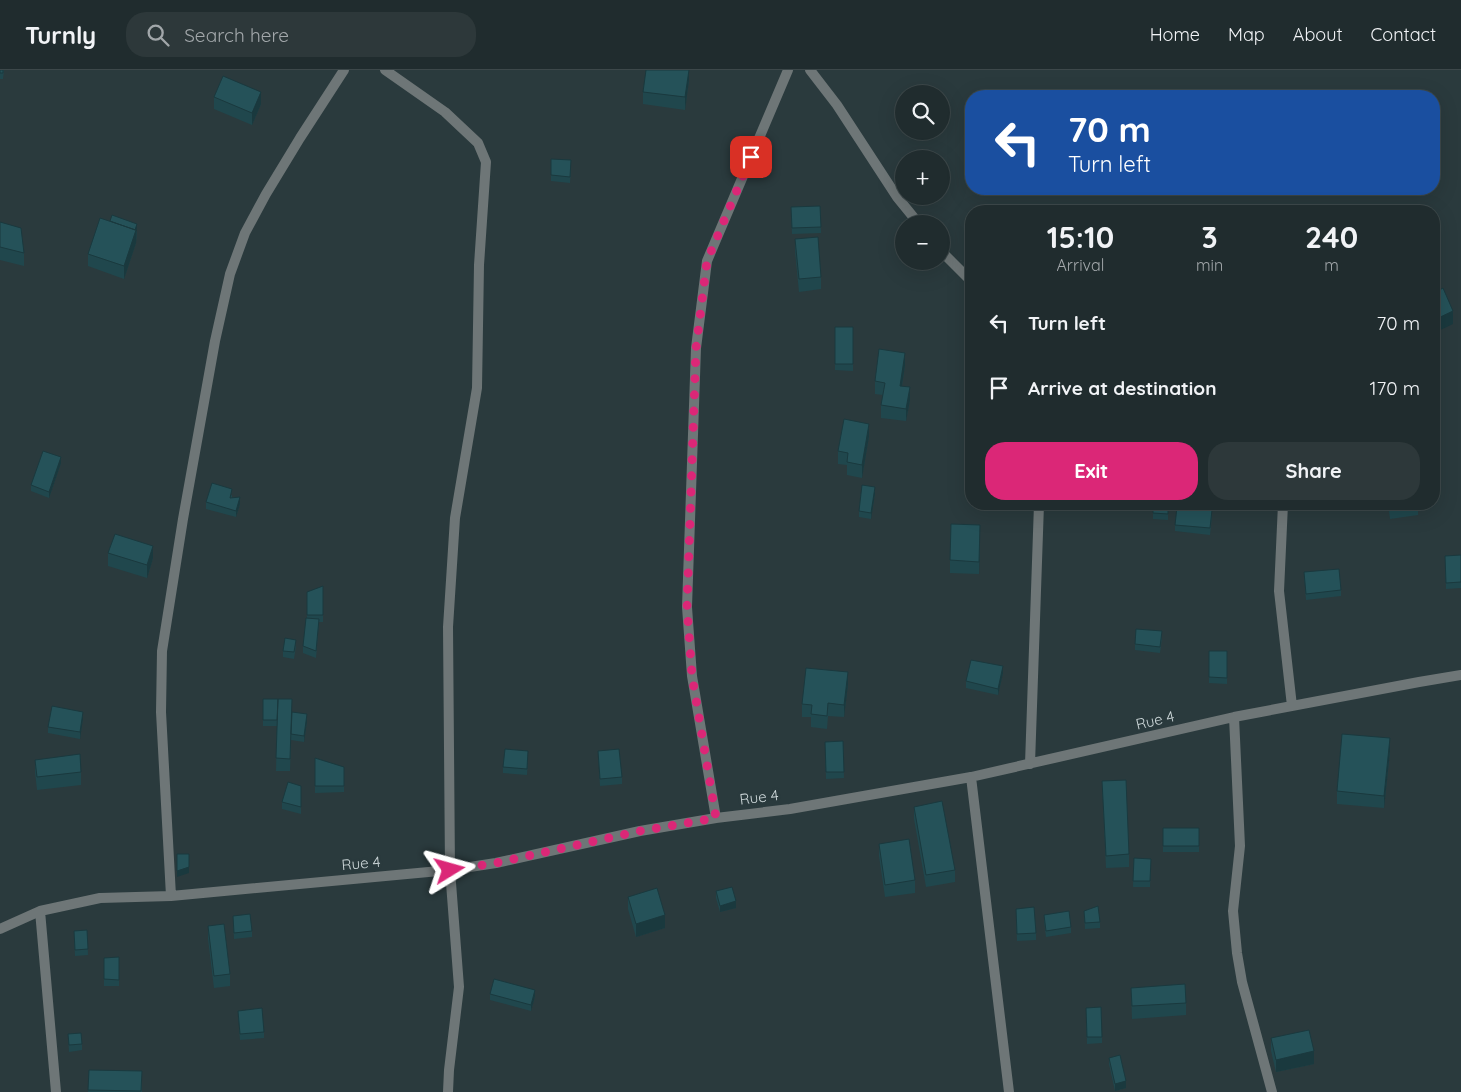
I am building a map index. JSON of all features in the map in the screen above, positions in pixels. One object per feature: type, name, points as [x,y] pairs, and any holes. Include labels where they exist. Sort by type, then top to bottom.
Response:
[{"type":"street","points":[[171,896],[161,712],[162,651],[183,519],[215,341],[230,274],[246,233],[266,194],[344,70]]},
{"type":"street","points":[[385,70],[445,112],[478,143],[486,162],[479,265],[477,388],[455,518],[448,627],[450,870],[458,987],[448,1070],[448,1092]]},
{"type":"street","points":[[716,818],[692,676],[687,607],[696,348],[707,261],[788,70]]},
{"type":"street","points":[[810,70],[837,105],[897,197],[912,215]]},
{"type":"street","points":[[950,261],[965,275]]},
{"type":"street","points":[[1030,764],[1039,510]]},
{"type":"street","points":[[1283,510],[1279,591],[1292,706]]},
{"type":"street","name":"Rue 4","points":[[0,929],[40,911],[100,898],[171,896],[450,870],[496,863],[640,831],[971,777],[1234,717],[1461,675]]},
{"type":"street","points":[[1234,717],[1240,846],[1234,911],[1237,953],[1242,982],[1272,1092]]},
{"type":"street","points":[[971,777],[1009,1092]]},
{"type":"street","points":[[40,911],[56,1092]]},
{"type":"building","points":[[646,70],[689,70],[685,97],[643,92]]},
{"type":"building","points":[[223,76],[261,92],[252,113],[214,97]]},
{"type":"building","points":[[551,159],[571,160],[570,177],[551,175]]},
{"type":"building","points":[[820,206],[821,227],[792,228],[791,207]]},
{"type":"building","points":[[112,215],[137,224],[135,230],[110,221]]},
{"type":"building","points":[[100,218],[136,230],[124,266],[88,254]]},
{"type":"building","points":[[0,222],[21,228],[24,253],[0,247]]},
{"type":"building","points":[[818,237],[821,277],[799,279],[795,239]]},
{"type":"building","points":[[1443,288],[1453,311],[1440,317],[1440,290]]},
{"type":"building","points":[[835,327],[853,327],[853,364],[835,364]]},
{"type":"building","points":[[879,349],[905,353],[900,386],[910,387],[906,409],[881,405],[885,383],[875,381]]},
{"type":"building","points":[[844,419],[869,424],[862,465],[847,462],[848,453],[838,451]]},
{"type":"building","points":[[43,451],[61,457],[49,492],[31,485]]},
{"type":"building","points":[[212,483],[232,489],[230,498],[240,497],[236,511],[206,502]]},
{"type":"building","points":[[862,485],[875,487],[871,513],[859,511]]},
{"type":"building","points":[[1153,510],[1168,510],[1168,514],[1153,513]]},
{"type":"building","points":[[1177,510],[1212,510],[1210,528],[1175,525]]},
{"type":"building","points":[[951,524],[980,525],[979,562],[950,560]]},
{"type":"building","points":[[115,534],[153,546],[147,565],[108,553]]},
{"type":"building","points":[[1461,555],[1461,582],[1446,583],[1445,556]]},
{"type":"building","points":[[1339,569],[1341,590],[1306,594],[1304,572]]},
{"type":"building","points":[[323,586],[323,615],[307,615],[307,592]]},
{"type":"building","points":[[306,618],[319,619],[316,651],[303,646]]},
{"type":"building","points":[[1136,629],[1162,631],[1160,647],[1135,644]]},
{"type":"building","points":[[285,638],[296,640],[294,652],[283,651]]},
{"type":"building","points":[[1209,651],[1227,651],[1227,678],[1209,677]]},
{"type":"building","points":[[971,660],[1003,666],[998,689],[966,681]]},
{"type":"building","points":[[806,668],[848,672],[844,705],[828,703],[827,716],[811,714],[812,705],[802,704]]},
{"type":"building","points":[[263,699],[278,699],[277,720],[263,720]]},
{"type":"building","points":[[278,699],[292,699],[290,759],[276,758]]},
{"type":"building","points":[[52,706],[83,712],[80,732],[48,727]]},
{"type":"building","points":[[292,712],[307,714],[304,736],[291,734]]},
{"type":"building","points":[[1342,734],[1390,738],[1384,796],[1337,791]]},
{"type":"building","points":[[843,741],[844,772],[826,772],[825,742]]},
{"type":"building","points":[[505,749],[528,751],[527,769],[503,767]]},
{"type":"building","points":[[619,749],[622,777],[600,779],[598,751]]},
{"type":"building","points":[[80,754],[81,772],[37,777],[35,760]]},
{"type":"building","points":[[315,758],[344,767],[344,786],[315,786]]},
{"type":"building","points":[[1126,780],[1129,854],[1106,856],[1102,781]]},
{"type":"building","points":[[288,782],[301,786],[301,807],[282,802]]},
{"type":"building","points":[[942,801],[955,870],[926,875],[914,807]]},
{"type":"building","points":[[1163,828],[1199,828],[1199,846],[1163,846]]},
{"type":"building","points":[[909,839],[915,880],[885,885],[879,844]]},
{"type":"building","points":[[177,854],[189,854],[189,867],[177,871]]},
{"type":"building","points":[[1134,858],[1151,859],[1150,881],[1133,881]]},
{"type":"building","points":[[732,887],[736,901],[720,906],[716,891]]},
{"type":"building","points":[[657,888],[665,915],[636,924],[628,897]]},
{"type":"building","points":[[1098,906],[1100,922],[1085,923],[1084,911]]},
{"type":"building","points":[[1034,907],[1036,933],[1017,934],[1016,909]]},
{"type":"building","points":[[1069,911],[1071,927],[1046,931],[1044,915]]},
{"type":"building","points":[[250,914],[252,931],[234,933],[233,916]]},
{"type":"building","points":[[224,924],[230,974],[214,976],[208,926]]},
{"type":"building","points":[[87,930],[88,949],[75,950],[74,931]]},
{"type":"building","points":[[119,957],[119,980],[104,979],[104,958]]},
{"type":"building","points":[[494,979],[535,990],[531,1005],[490,994]]},
{"type":"building","points":[[1185,984],[1186,1003],[1132,1006],[1131,988]]},
{"type":"building","points":[[1101,1007],[1102,1037],[1087,1037],[1086,1008]]},
{"type":"building","points":[[262,1008],[264,1032],[240,1034],[238,1011]]},
{"type":"building","points":[[1309,1030],[1314,1051],[1276,1060],[1271,1038]]},
{"type":"building","points":[[81,1033],[82,1044],[69,1045],[68,1034]]},
{"type":"building","points":[[1120,1055],[1126,1081],[1115,1084],[1109,1058]]},
{"type":"building","points":[[89,1070],[142,1071],[141,1091],[88,1090]]},
{"type":"route","points":[[450,870],[496,863],[640,831],[716,818],[692,676],[687,607],[696,348],[707,261],[751,157]]}]
